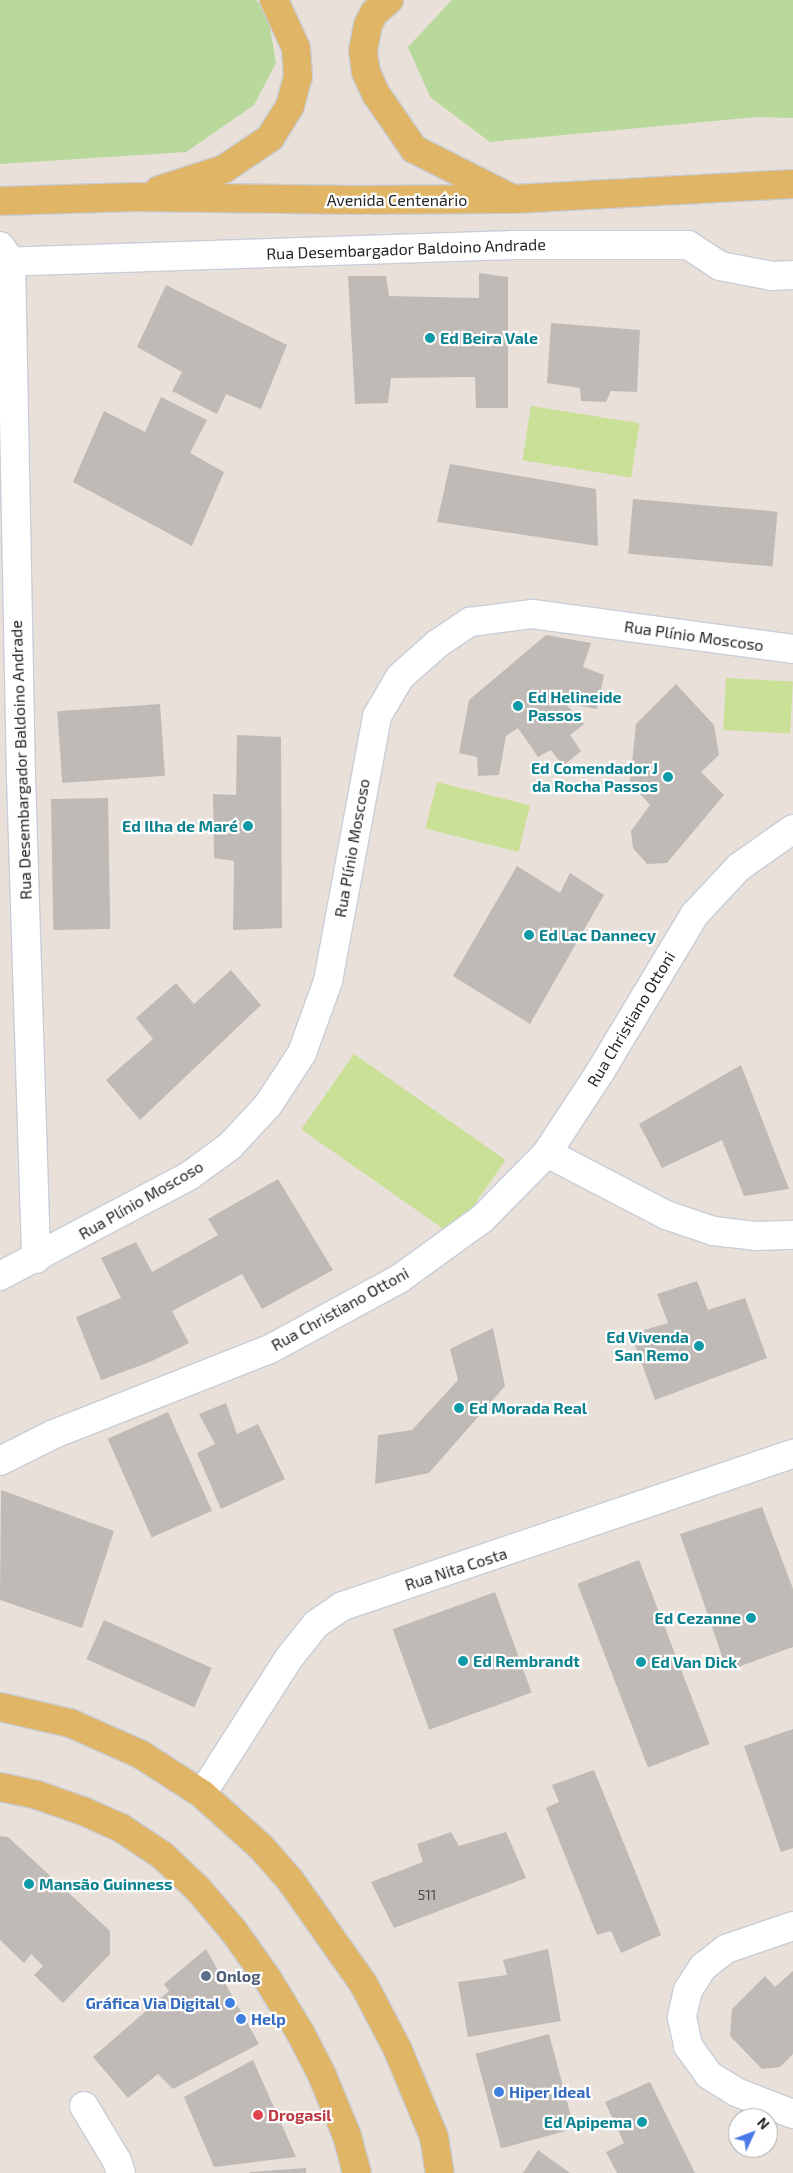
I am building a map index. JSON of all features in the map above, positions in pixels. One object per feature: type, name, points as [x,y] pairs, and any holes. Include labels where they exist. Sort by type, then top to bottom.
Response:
[{"type":"main road","points":[[136,197],[224,169],[270,138],[290,106],[298,77],[296,48],[274,0]]},
{"type":"main road","points":[[389,0],[374,13],[368,25],[363,51],[366,72],[376,94],[414,149],[514,199]]},
{"type":"main road","name":"Avenida Centenário","points":[[0,201],[136,197],[358,200],[514,199],[793,184]]},
{"type":"main road","points":[[0,1707],[70,1723],[140,1754],[202,1794],[262,1848],[290,1880],[363,1983],[397,2048],[434,2137],[440,2173]]},
{"type":"main road","points":[[0,1787],[37,1795],[65,1804],[121,1828],[162,1855],[198,1889],[239,1938],[267,1978],[301,2034],[322,2075],[347,2136],[357,2173]]},
{"type":"street","name":"Rua Desembargador Baldoino Andrade","points":[[36,1259],[4,256],[514,244],[688,245],[720,266],[772,276],[793,275]]},
{"type":"street","name":"Rua Plínio Moscoso","points":[[0,1276],[36,1259],[189,1176],[230,1146],[268,1105],[302,1053],[328,981],[377,716],[400,677],[437,644],[470,622],[532,614],[793,649]]},
{"type":"street","name":"Rua Christiano Ottoni","points":[[0,1461],[54,1434],[270,1348],[399,1279],[482,1219],[547,1153],[600,1072],[695,914],[739,866],[793,829]]},
{"type":"street","points":[[547,1153],[666,1215],[713,1231],[756,1236],[793,1235]]},
{"type":"street","name":"Rua Nita Costa","points":[[202,1794],[289,1658],[316,1624],[343,1606],[793,1454]]},
{"type":"street","points":[[793,1926],[726,1949],[703,1967],[688,1990],[682,2017],[688,2046],[709,2075],[736,2092],[793,2114]]},
{"type":"street","points":[[84,2106],[117,2161],[121,2173]]},
{"type":"green space","points":[[0,0],[256,0],[267,10],[276,63],[254,105],[186,152],[0,164]]},
{"type":"green space","points":[[452,0],[793,0],[793,118],[756,117],[490,142],[430,97],[408,47]]},
{"type":"green space","points":[[531,406],[640,423],[631,478],[522,460]]},
{"type":"green space","points":[[726,678],[793,682],[790,733],[723,730]]},
{"type":"green space","points":[[437,782],[530,805],[519,852],[425,829]]},
{"type":"green space","points":[[354,1054],[506,1160],[453,1235],[301,1129]]},
{"type":"building","name":"Ed Beira Vale","points":[[479,273],[508,277],[508,408],[476,408],[475,377],[391,378],[388,403],[355,404],[348,276],[386,276],[389,296],[479,298]]},
{"type":"building","points":[[166,285],[287,345],[261,409],[226,394],[217,414],[172,391],[182,372],[137,347]]},
{"type":"building","points":[[551,323],[640,330],[637,392],[611,391],[606,402],[581,401],[580,388],[547,383]]},
{"type":"building","points":[[161,397],[207,420],[190,453],[224,472],[192,546],[73,482],[104,411],[145,432]]},
{"type":"building","points":[[450,464],[596,489],[598,546],[437,522]]},
{"type":"building","points":[[633,499],[777,512],[773,566],[628,554]]},
{"type":"building","name":"Ed Helineide Passos","points":[[546,635],[591,643],[583,667],[604,675],[597,709],[565,703],[584,724],[570,735],[581,751],[563,766],[551,750],[538,757],[518,728],[506,736],[499,775],[478,776],[477,757],[459,753],[469,700]]},
{"type":"building","name":"Ed Comendador J da Rocha Passos","points":[[676,684],[714,725],[719,755],[701,772],[724,795],[667,863],[647,864],[633,848],[631,831],[650,805],[630,782],[636,724]]},
{"type":"building","points":[[160,704],[165,776],[62,783],[57,711]]},
{"type":"building","name":"Ed Ilha de Maré","points":[[237,735],[281,737],[282,928],[233,930],[234,861],[214,858],[213,794],[236,795]]},
{"type":"building","points":[[108,798],[110,929],[53,930],[51,799]]},
{"type":"building","name":"Ed Lac Dannecy","points":[[517,866],[560,893],[570,873],[604,895],[530,1024],[453,976]]},
{"type":"building","points":[[231,970],[261,1005],[140,1120],[106,1080],[153,1039],[136,1018],[176,983],[194,1004]]},
{"type":"building","points":[[741,1065],[789,1189],[744,1196],[722,1140],[662,1168],[639,1124]]},
{"type":"building","points":[[278,1179],[333,1270],[262,1309],[242,1274],[172,1311],[189,1343],[150,1362],[101,1380],[76,1317],[121,1298],[101,1258],[136,1242],[152,1272],[218,1235],[208,1219]]},
{"type":"building","name":"Ed Vivenda San Remo","points":[[697,1281],[708,1310],[745,1298],[767,1358],[655,1400],[631,1334],[668,1323],[657,1294]]},
{"type":"building","name":"Ed Morada Real","points":[[493,1328],[505,1386],[429,1473],[375,1484],[378,1435],[412,1430],[458,1380],[450,1349]]},
{"type":"building","points":[[226,1403],[237,1434],[258,1424],[285,1479],[221,1509],[197,1453],[215,1444],[199,1414]]},
{"type":"building","points":[[168,1412],[212,1511],[152,1538],[108,1439]]},
{"type":"building","points":[[1,1490],[114,1531],[82,1628],[0,1600]]},
{"type":"building","name":"Ed Cezanne","points":[[762,1507],[793,1589],[793,1647],[727,1671],[680,1534]]},
{"type":"building","name":"Ed Van Dick","points":[[639,1560],[710,1744],[648,1768],[577,1584]]},
{"type":"building","name":"Ed Rembrandt","points":[[495,1592],[532,1693],[429,1730],[393,1629]]},
{"type":"building","points":[[104,1620],[212,1668],[194,1707],[87,1659]]},
{"type":"building","points":[[793,1729],[793,1848],[781,1852],[744,1746]]},
{"type":"building","points":[[594,1770],[661,1935],[621,1953],[611,1931],[597,1935],[546,1808],[559,1802],[552,1785]]},
{"type":"building","points":[[451,1832],[459,1846],[506,1832],[526,1878],[394,1928],[371,1882],[423,1862],[417,1844]]},
{"type":"building","name":"Mansão Guinness","points":[[0,1836],[8,1837],[110,1931],[110,1954],[63,2003],[34,1975],[43,1966],[31,1954],[24,1963],[0,1940]]},
{"type":"building","points":[[206,1949],[259,2044],[173,2089],[158,2074],[128,2098],[93,2057],[169,1991],[164,1984]]},
{"type":"building","points":[[548,1949],[561,2021],[468,2037],[458,1982],[507,1975],[503,1960]]},
{"type":"building","points":[[793,1971],[793,2054],[780,2067],[762,2069],[730,2036],[732,2009],[765,1976],[775,1987]]},
{"type":"building","points":[[549,2034],[574,2129],[501,2148],[476,2054]]},
{"type":"building","points":[[253,2060],[296,2157],[214,2167],[184,2097]]},
{"type":"building","name":"Ed Apipema","points":[[650,2082],[695,2173],[617,2173],[606,2152],[624,2143],[605,2102]]},
{"type":"building","points":[[538,2150],[570,2173],[523,2173]]},
{"type":"building","points":[[306,2168],[306,2173],[250,2173],[250,2172]]},
{"type":"place","name":"Ed Beira Vale","points":[[430,338]]},
{"type":"place","name":"Ed Helineide Passos","points":[[518,706]]},
{"type":"place","name":"Ed Comendador J da Rocha Passos","points":[[668,777]]},
{"type":"place","name":"Ed Ilha de Maré","points":[[248,826]]},
{"type":"place","name":"Ed Lac Dannecy","points":[[529,935]]},
{"type":"place","name":"Ed Vivenda San Remo","points":[[699,1346]]},
{"type":"place","name":"Ed Morada Real","points":[[459,1408]]},
{"type":"place","name":"Ed Cezanne","points":[[751,1618]]},
{"type":"place","name":"Ed Rembrandt","points":[[463,1661]]},
{"type":"place","name":"Ed Van Dick","points":[[641,1662]]},
{"type":"place","name":"Mansão Guinness","points":[[29,1884]]},
{"type":"place","name":"Onlog","points":[[206,1976]]},
{"type":"place","name":"Gráfica Via Digital","points":[[230,2003]]},
{"type":"place","name":"Help","points":[[241,2019]]},
{"type":"place","name":"Hiper Ideal","points":[[499,2092]]},
{"type":"place","name":"Drogasil","points":[[258,2115]]},
{"type":"place","name":"Ed Apipema","points":[[642,2122]]}]
